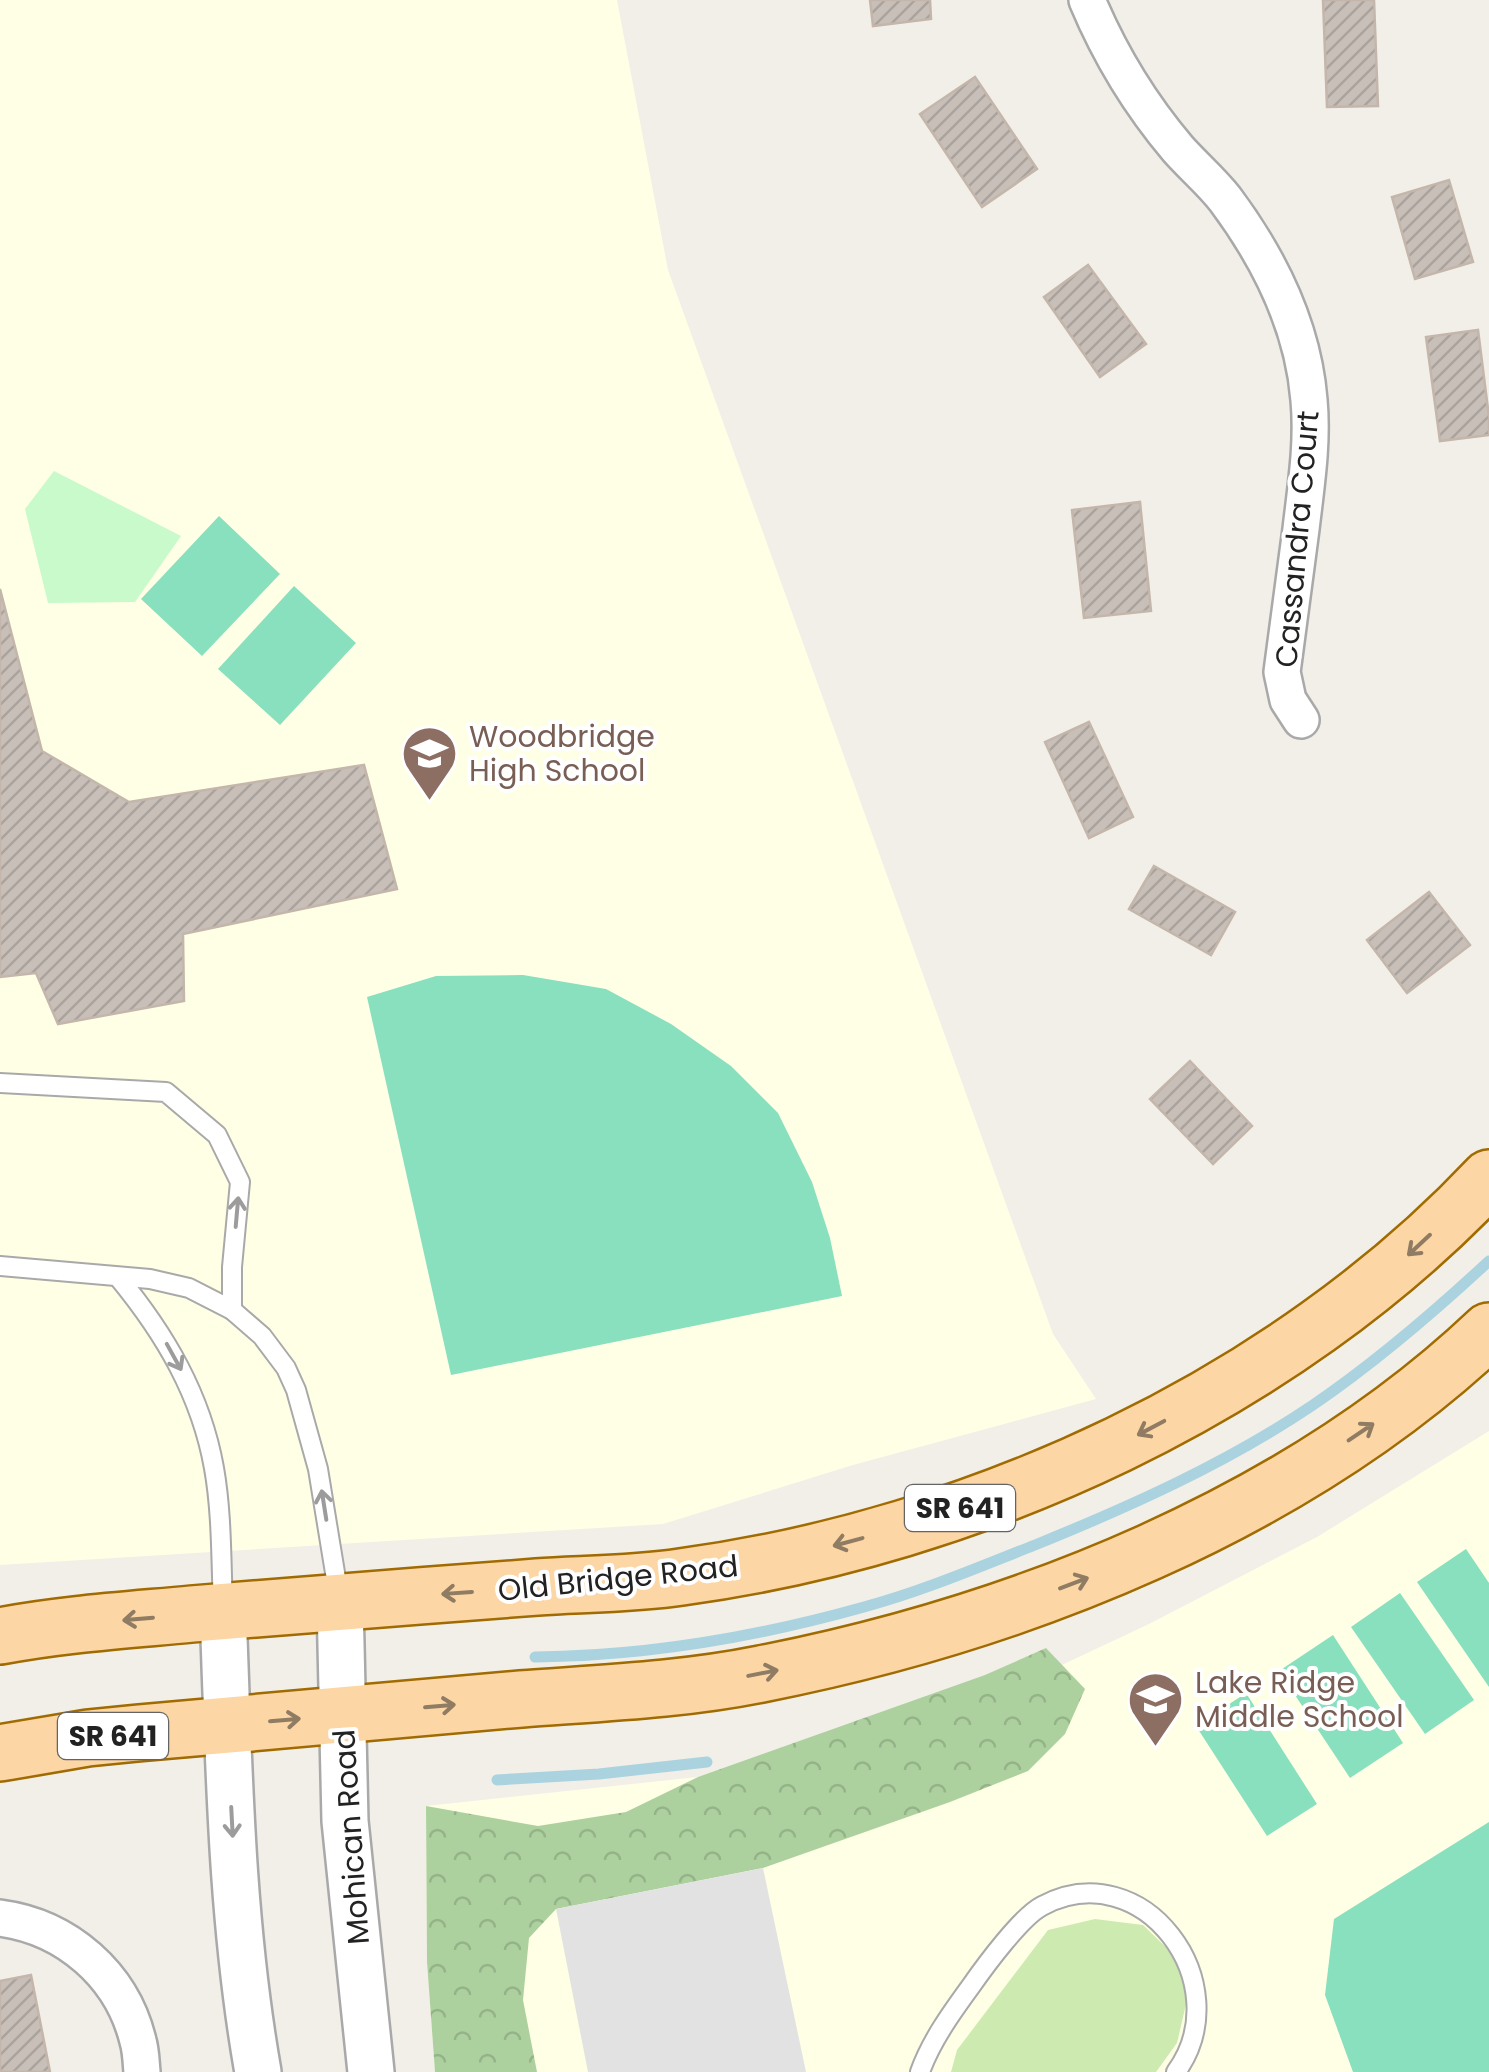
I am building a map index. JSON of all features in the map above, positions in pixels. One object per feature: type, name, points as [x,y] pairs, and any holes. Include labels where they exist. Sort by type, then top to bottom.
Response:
[{"type":"main road","name":"Old Bridge Road","points":[[0,1636],[116,1621],[340,1601],[680,1578],[788,1558],[917,1524],[1042,1479],[1123,1443],[1220,1391],[1312,1330],[1400,1263],[1489,1178]]},
{"type":"main road","name":"SR 641","points":[[0,1753],[88,1738],[624,1693],[759,1674],[879,1647],[1003,1610],[1124,1564],[1193,1532],[1303,1472],[1391,1412],[1489,1330]]},
{"type":"street","name":"Cassandra Court","points":[[1087,0],[1105,43],[1138,100],[1221,194],[1254,239],[1281,289],[1299,342],[1309,398],[1310,454],[1282,672],[1288,700],[1300,720]]},
{"type":"street","name":"Mohican Road","points":[[340,1601],[344,1822],[372,2072]]},
{"type":"street","points":[[223,1612],[235,1900],[258,2072]]},
{"type":"street","points":[[0,1918],[42,1928],[76,1946],[104,1973],[125,2005],[139,2042],[142,2072]]},
{"type":"lane","points":[[0,1082],[166,1092],[217,1135],[240,1182],[232,1310]]},
{"type":"lane","points":[[0,1266],[150,1279],[189,1288],[232,1310],[262,1336],[286,1368],[296,1390],[318,1468],[340,1601]]},
{"type":"lane","points":[[118,1278],[148,1313],[178,1362],[200,1414],[214,1469],[223,1612]]},
{"type":"lane","points":[[920,2072],[949,2018],[988,1961],[1036,1910],[1073,1894],[1101,1894],[1129,1901],[1153,1917],[1178,1944],[1192,1972],[1198,2003],[1195,2034],[1176,2072]]},
{"type":"shaded area","name":"Woodbridge High School","points":[[0,0],[617,0],[668,270],[1053,1334],[1096,1399],[853,1465],[663,1524],[0,1565]]},
{"type":"shaded area","name":"Lake Ridge Middle School","points":[[1489,1431],[1489,2072],[435,2072],[427,1962],[426,1806],[698,1777],[947,1719],[1149,1624],[1317,1537]]},
{"type":"shaded area","points":[[763,1868],[806,2072],[588,2072],[556,1909]]},
{"type":"green space","points":[[54,471],[181,536],[135,602],[48,603],[25,509]]},
{"type":"green space","points":[[219,516],[280,574],[202,656],[141,599]]},
{"type":"green space","points":[[294,586],[356,643],[280,725],[218,669]]},
{"type":"green space","points":[[523,975],[606,989],[671,1024],[731,1066],[778,1113],[812,1182],[830,1238],[842,1296],[451,1375],[367,997],[436,976]]},
{"type":"green space","points":[[1466,1549],[1489,1583],[1489,1687],[1417,1582]]},
{"type":"green space","points":[[1400,1593],[1474,1700],[1425,1734],[1351,1627]]},
{"type":"green space","points":[[1333,1635],[1403,1743],[1350,1778],[1279,1671]]},
{"type":"green space","points":[[1046,1648],[1085,1689],[1065,1734],[1028,1771],[763,1868],[556,1909],[529,1938],[523,2000],[537,2072],[435,2072],[427,1962],[426,1806],[538,1826],[626,1812],[698,1777],[985,1675]]},
{"type":"green space","points":[[1246,1693],[1317,1804],[1267,1836],[1196,1726]]},
{"type":"green space","points":[[1489,1822],[1489,2072],[1353,2072],[1325,1995],[1334,1919]]},
{"type":"green space","points":[[1095,1919],[1143,1925],[1176,1957],[1187,2000],[1177,2043],[1156,2072],[951,2072],[957,2050],[1048,1930]]},
{"type":"building","points":[[870,0],[930,0],[931,19],[873,26]]},
{"type":"building","points":[[1323,0],[1374,0],[1378,106],[1327,107]]},
{"type":"building","points":[[975,77],[1037,169],[982,207],[920,114]]},
{"type":"building","points":[[1449,180],[1473,262],[1415,279],[1392,197]]},
{"type":"building","points":[[1088,265],[1146,344],[1100,377],[1044,297]]},
{"type":"building","points":[[1478,330],[1489,435],[1440,441],[1426,337]]},
{"type":"building","points":[[1140,502],[1151,611],[1084,618],[1072,510]]},
{"type":"building","points":[[0,589],[42,751],[129,802],[364,765],[397,889],[183,934],[184,1001],[58,1024],[36,973],[0,977]]},
{"type":"building","points":[[1089,722],[1133,817],[1089,838],[1045,742]]},
{"type":"building","points":[[1154,866],[1235,912],[1211,955],[1129,909]]},
{"type":"building","points":[[1429,892],[1470,945],[1407,993],[1367,940]]},
{"type":"building","points":[[1190,1061],[1252,1126],[1213,1164],[1150,1099]]},
{"type":"building","points":[[31,1975],[50,2072],[0,2072],[0,1981]]},
{"type":"waterway","points":[[535,1657],[660,1649],[824,1618],[929,1586],[1071,1530],[1178,1482],[1280,1426],[1382,1354],[1489,1261]]},
{"type":"waterway","points":[[497,1780],[707,1762]]},
{"type":"place","name":"Woodbridge High School","points":[[430,802]]},
{"type":"place","name":"Lake Ridge Middle School","points":[[1156,1748]]}]
